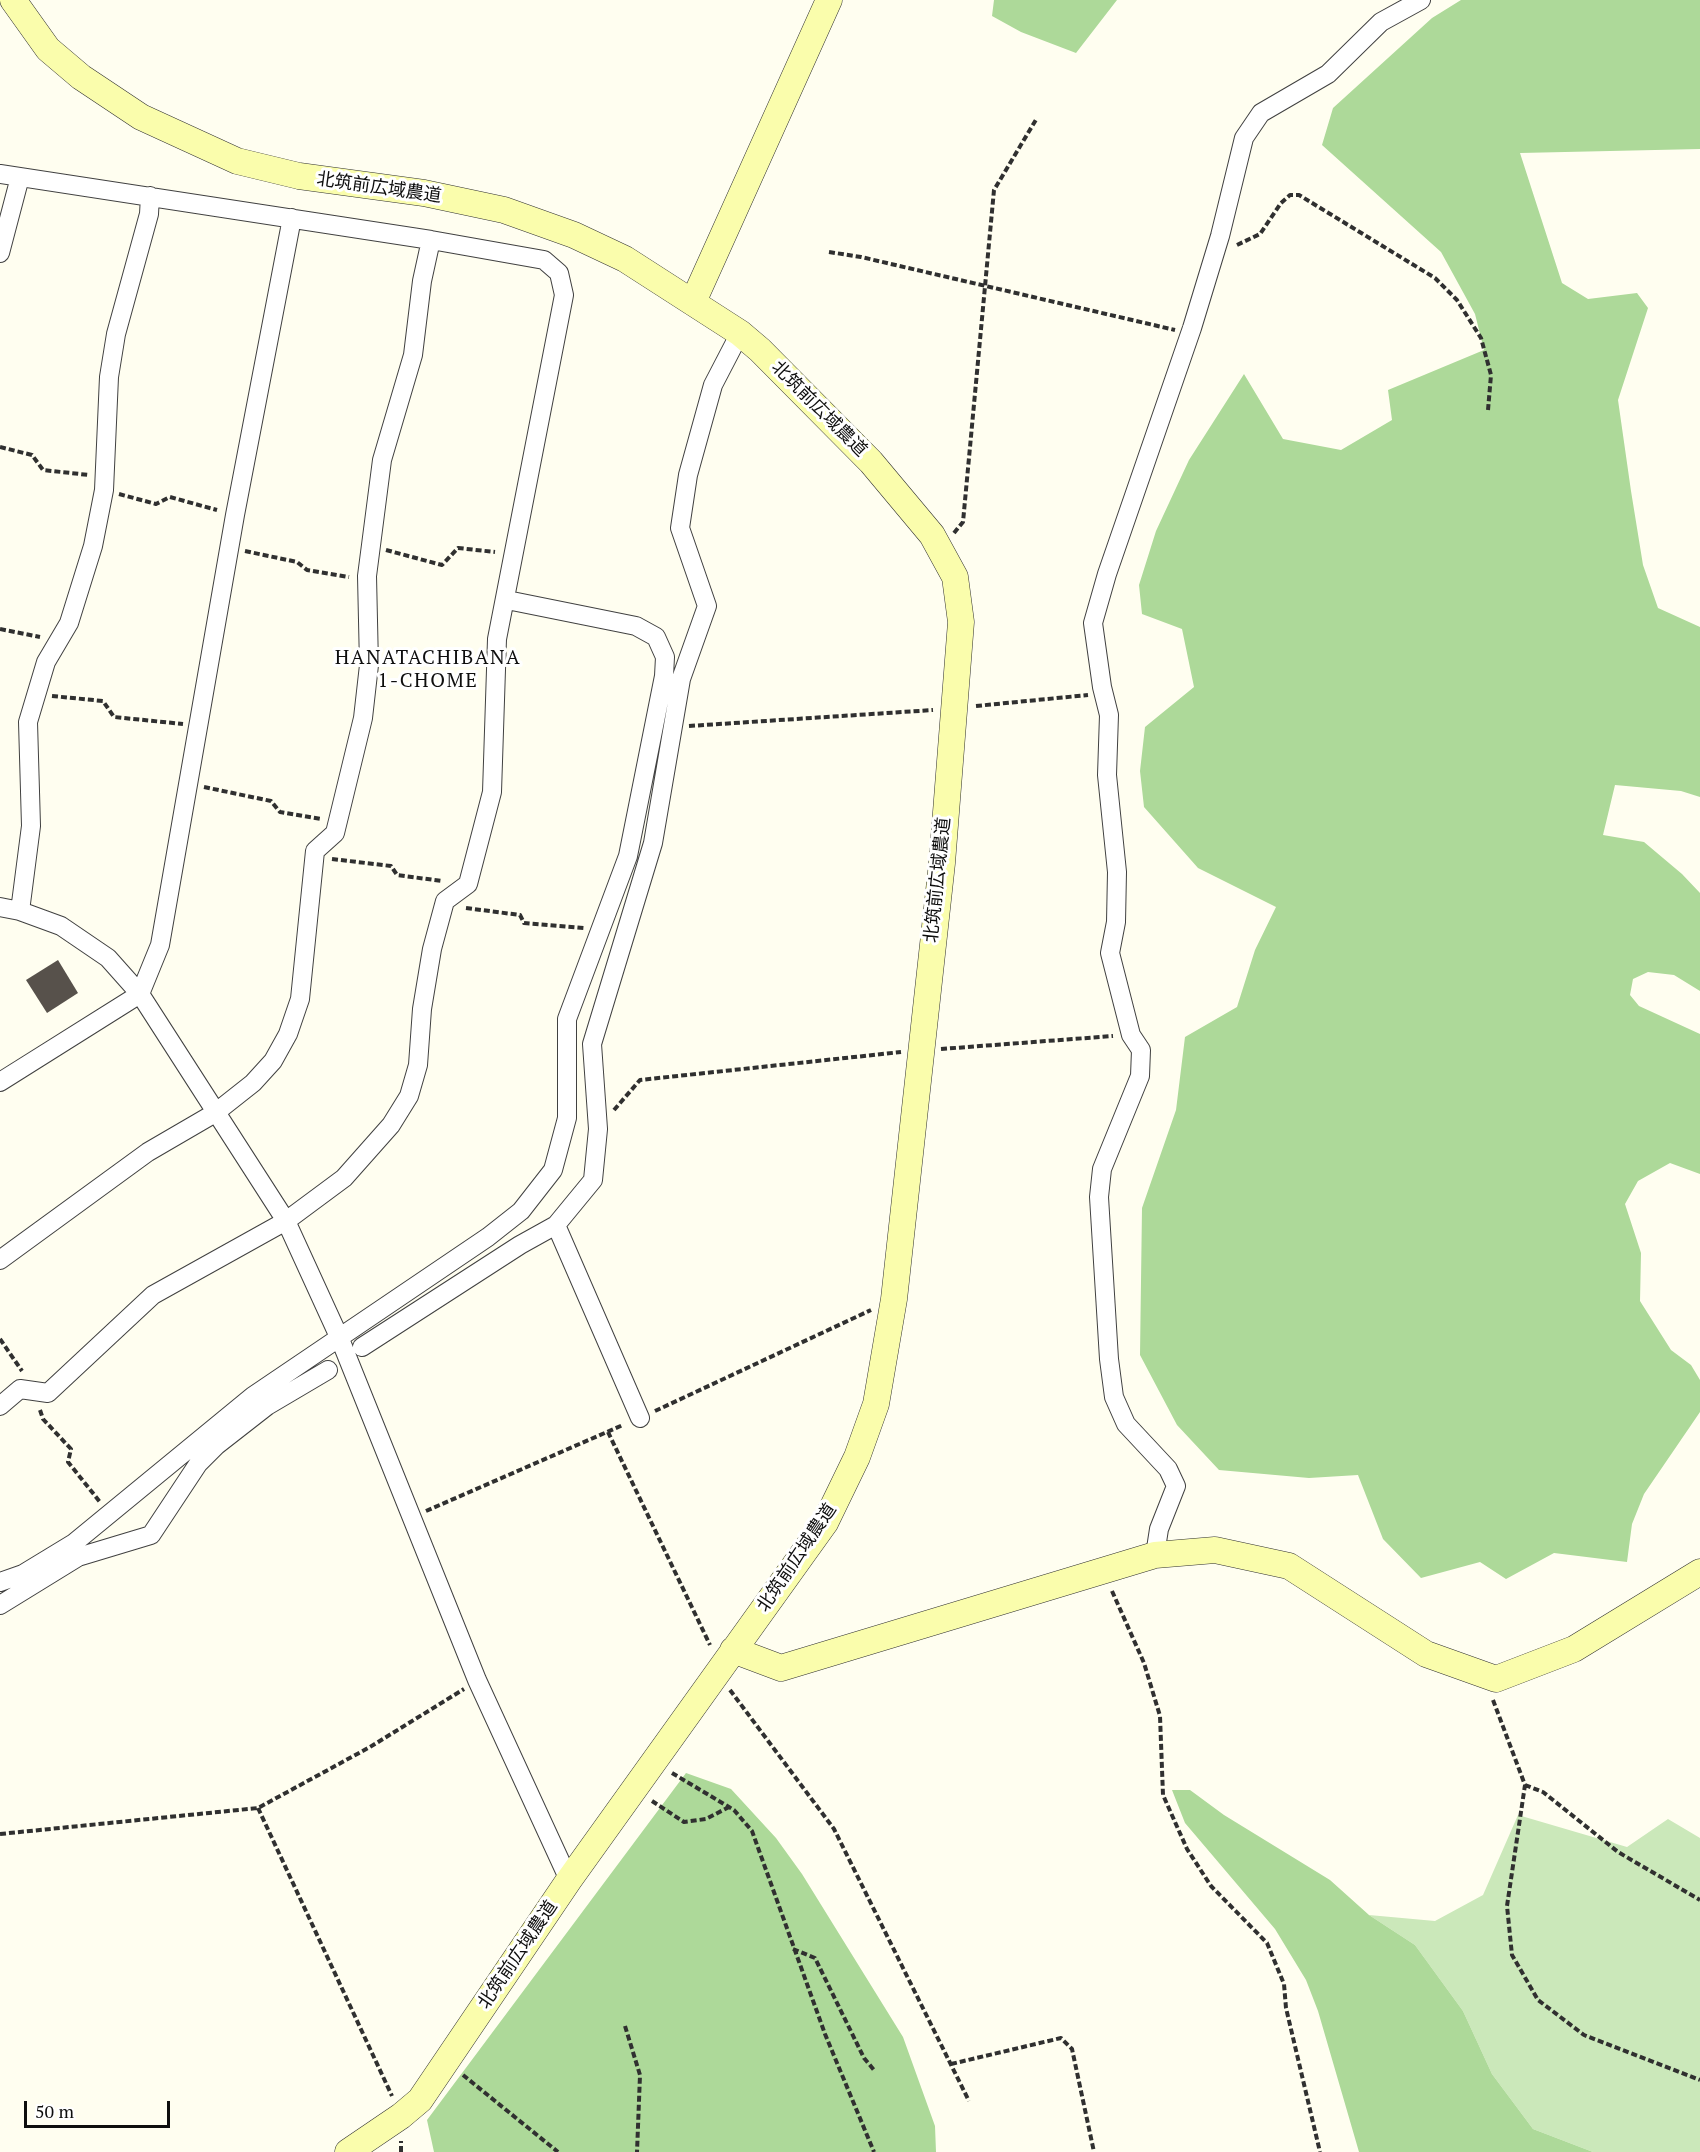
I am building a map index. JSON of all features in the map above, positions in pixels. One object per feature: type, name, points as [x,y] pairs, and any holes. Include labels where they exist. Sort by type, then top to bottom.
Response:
[{"type":"street","name":"北筑前広域農道","points":[[13,0],[48,49],[81,77],[141,117],[237,160],[298,176],[424,193],[504,210],[574,235],[625,259],[740,333],[871,462],[932,535],[955,576],[961,622],[952,708],[942,863],[894,1299],[876,1404],[857,1458],[825,1523],[569,1880],[420,2100],[401,2116],[348,2152]]},
{"type":"street","points":[[693,302],[829,0]]},
{"type":"street","points":[[1155,1556],[1159,1529],[1176,1486],[1168,1469],[1126,1424],[1114,1397],[1109,1359],[1099,1197],[1102,1169],[1140,1076],[1141,1050],[1131,1035],[1110,953],[1116,922],[1117,872],[1107,776],[1109,715],[1093,623],[1107,574],[1190,333],[1218,244],[1244,138],[1261,113],[1328,74],[1381,22],[1421,0]]},
{"type":"street","points":[[0,174],[292,218],[544,260],[560,273],[564,295],[516,554],[497,639],[492,792],[468,884],[445,901],[432,949],[422,1009],[418,1065],[410,1096],[391,1125],[344,1178],[286,1221],[153,1295],[48,1393],[20,1389],[0,1406]]},
{"type":"street","points":[[0,253],[20,177]]},
{"type":"street","points":[[20,911],[31,826],[27,766],[28,722],[46,662],[69,623],[93,546],[104,483],[109,377],[116,334],[148,214],[150,196]]},
{"type":"street","points":[[0,1082],[140,994],[160,945],[229,548],[292,218]]},
{"type":"street","points":[[0,1260],[148,1152],[215,1113],[253,1083],[273,1061],[288,1034],[300,999],[315,851],[335,833],[363,718],[369,665],[368,580],[382,460],[412,355],[422,281],[431,240]]},
{"type":"street","points":[[362,1347],[520,1245],[556,1225],[593,1180],[598,1129],[592,1044],[653,843],[681,679],[706,606],[680,528],[688,475],[713,385],[740,333]]},
{"type":"street","points":[[0,1582],[23,1574],[74,1543],[253,1396],[340,1339],[521,1211],[553,1170],[567,1118],[567,1019],[628,856],[665,657],[656,637],[636,626],[507,600]]},
{"type":"street","points":[[0,908],[20,911],[61,926],[108,958],[140,994],[286,1221],[340,1339],[477,1680],[569,1880]]},
{"type":"street","points":[[568,1101],[596,1096]]},
{"type":"street","points":[[556,1225],[640,1418]]},
{"type":"street","points":[[0,1605],[78,1557],[151,1535],[198,1464],[217,1445],[267,1406],[328,1370]]},
{"type":"street","points":[[724,1662],[781,1668],[1155,1556],[1215,1550],[1289,1566],[1426,1654],[1496,1679],[1574,1649],[1700,1572]]},
{"type":"path","points":[[940,549],[963,522],[994,190],[1037,117]]},
{"type":"path","points":[[1218,244],[1237,245],[1260,234],[1281,203],[1290,195],[1299,195],[1435,278],[1457,300],[1481,338],[1491,375],[1488,410]]},
{"type":"path","points":[[829,252],[861,257],[985,288],[1190,333]]},
{"type":"path","points":[[0,447],[32,455],[43,470],[104,483],[156,504],[170,496],[235,515]]},
{"type":"path","points":[[371,546],[442,565],[458,548],[516,554]]},
{"type":"path","points":[[229,548],[297,562],[307,570],[368,580]]},
{"type":"path","points":[[0,629],[58,641]]},
{"type":"path","points":[[37,694],[103,701],[114,717],[199,725]]},
{"type":"path","points":[[673,728],[952,708],[1104,694]]},
{"type":"path","points":[[188,785],[271,801],[280,812],[318,817],[335,833]]},
{"type":"path","points":[[315,851],[339,862],[391,866],[397,875],[468,884]]},
{"type":"path","points":[[445,901],[473,911],[520,915],[524,923],[602,929]]},
{"type":"path","points":[[598,1129],[640,1080],[920,1050],[1131,1035]]},
{"type":"path","points":[[0,1339],[34,1391],[43,1419],[71,1449],[68,1462],[109,1514]]},
{"type":"path","points":[[608,1432],[714,1652],[724,1662],[834,1829],[969,2101]]},
{"type":"path","points":[[1101,1572],[1120,1606],[1144,1663],[1160,1716],[1163,1795],[1187,1849],[1211,1887],[1267,1943],[1284,1984],[1287,2008],[1320,2152]]},
{"type":"path","points":[[1496,1679],[1492,1696],[1525,1785],[1507,1906],[1512,1955],[1538,2000],[1584,2034],[1700,2080]]},
{"type":"path","points":[[0,1834],[258,1808],[369,1747],[477,1680]]},
{"type":"path","points":[[654,1760],[729,1807],[752,1831],[793,1949],[842,2078],[863,2120],[874,2152]]},
{"type":"path","points":[[1525,1785],[1544,1792],[1618,1852],[1700,1900]]},
{"type":"path","points":[[635,1788],[666,1813],[684,1822],[706,1819],[729,1807]]},
{"type":"path","points":[[258,1808],[401,2116]]},
{"type":"path","points":[[793,1949],[815,1958],[864,2058],[874,2070]]},
{"type":"path","points":[[625,2026],[640,2074],[637,2152]]},
{"type":"path","points":[[951,2064],[1061,2038],[1072,2049],[1094,2152]]},
{"type":"path","points":[[447,2062],[558,2152]]},
{"type":"green space","points":[[994,0],[1117,0],[1076,53],[1021,32],[992,16]]},
{"type":"green space","points":[[1461,0],[1700,0],[1700,149],[1520,153],[1562,283],[1588,299],[1637,293],[1648,308],[1618,400],[1643,565],[1658,608],[1700,627],[1700,797],[1681,791],[1615,785],[1603,835],[1644,842],[1682,874],[1700,893],[1700,991],[1674,975],[1648,972],[1633,979],[1630,995],[1639,1006],[1700,1034],[1700,1174],[1670,1163],[1638,1181],[1625,1204],[1641,1253],[1640,1301],[1671,1350],[1691,1365],[1700,1380],[1700,1412],[1644,1494],[1632,1524],[1627,1562],[1554,1553],[1506,1579],[1480,1562],[1421,1578],[1383,1539],[1358,1475],[1309,1478],[1219,1470],[1177,1425],[1140,1355],[1142,1208],[1176,1110],[1185,1037],[1237,1007],[1255,950],[1276,907],[1198,868],[1144,807],[1140,771],[1145,727],[1194,687],[1182,629],[1142,614],[1139,585],[1156,531],[1189,460],[1244,374],[1283,439],[1341,450],[1392,420],[1388,390],[1484,350],[1475,314],[1441,252],[1322,145],[1333,108],[1432,18]]},
{"type":"green space","points":[[686,1773],[731,1789],[776,1838],[802,1874],[903,2037],[935,2126],[936,2152],[434,2152],[427,2120]]},
{"type":"green space","points":[[1172,1790],[1190,1790],[1224,1815],[1330,1880],[1369,1915],[1415,1945],[1463,2011],[1492,2074],[1533,2129],[1593,2152],[1359,2152],[1318,2011],[1306,1980],[1275,1929],[1185,1823]]},
{"type":"green space","points":[[1518,1815],[1627,1847],[1668,1819],[1700,1838],[1700,2152],[1593,2152],[1533,2129],[1492,2074],[1463,2011],[1415,1945],[1369,1915],[1435,1921],[1483,1895]]},
{"type":"building","points":[[58,960],[78,993],[47,1013],[26,980]]},
{"type":"district","name":"HANATACHIBANA 1-CHOME","points":[[428,670]]}]
